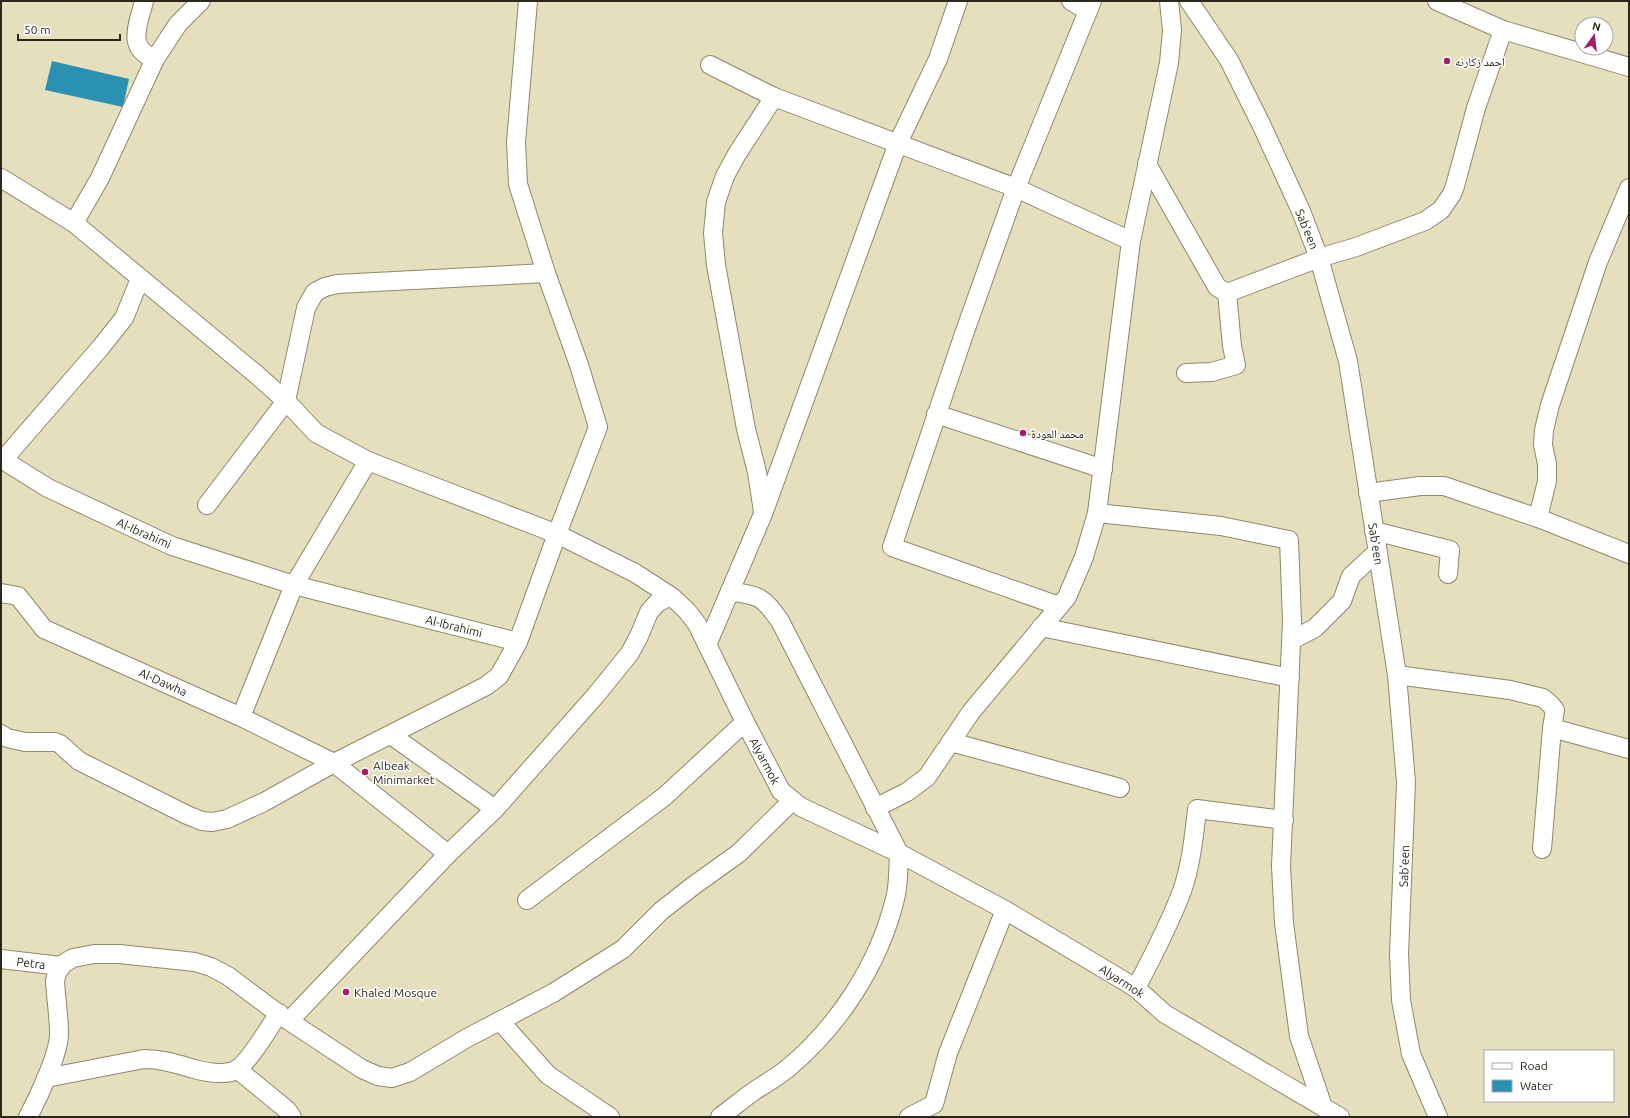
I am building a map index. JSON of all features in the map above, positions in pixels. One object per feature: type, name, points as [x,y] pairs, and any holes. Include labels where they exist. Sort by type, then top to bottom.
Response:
[{"type":"street","points":[[144,1],[137,27],[137,42],[145,55],[155,59]]},
{"type":"street","points":[[74,223],[100,178],[155,59],[178,24],[201,1]]},
{"type":"street","points":[[1,734],[7,738],[25,742],[55,742],[60,744],[79,761],[187,815],[202,821],[212,822],[227,819],[264,802],[334,763],[486,686],[499,676],[518,642],[556,534],[598,427],[579,365],[546,273],[518,184],[516,142],[528,1]]},
{"type":"street","points":[[707,645],[763,514],[898,143],[938,59],[958,1]]},
{"type":"street","points":[[1059,606],[892,547],[936,414],[1016,188],[1090,6],[1071,1]]},
{"type":"street","points":[[875,808],[908,792],[917,786],[927,776],[971,712],[1067,596],[1084,557],[1097,513],[1131,241],[1169,63],[1172,30],[1169,1]]},
{"type":"street","name":"Sab'een","points":[[1189,1],[1229,60],[1261,124],[1301,211],[1319,258],[1348,361],[1396,675],[1406,782],[1399,954],[1401,1000],[1411,1054],[1438,1117]]},
{"type":"street","points":[[1437,1],[1503,30],[1629,67]]},
{"type":"street","points":[[1227,294],[1319,258],[1356,247],[1425,221],[1441,210],[1447,203],[1455,186],[1484,81],[1503,30]]},
{"type":"street","points":[[710,65],[774,97],[1016,188],[1131,241]]},
{"type":"street","points":[[763,514],[757,472],[746,429],[716,266],[713,233],[716,202],[725,176],[774,97]]},
{"type":"street","points":[[1147,164],[1217,287],[1227,294],[1232,346],[1236,365],[1212,372],[1186,374]]},
{"type":"street","name":"Alyarmok","points":[[1,178],[74,223],[257,375],[286,401],[316,433],[368,461],[556,534],[635,573],[670,596],[687,611],[697,624],[781,791],[792,801],[801,807],[899,853],[1005,910],[1136,988],[1165,1014],[1340,1117]]},
{"type":"street","points":[[1538,518],[1546,481],[1547,464],[1543,444],[1544,430],[1550,405],[1598,262],[1629,188]]},
{"type":"street","points":[[207,505],[286,401],[306,308],[315,292],[325,287],[337,284],[546,273]]},
{"type":"street","name":"Al-Ibrahimi","points":[[140,279],[124,318],[3,460],[48,488],[172,546],[294,585],[518,642]]},
{"type":"street","points":[[936,414],[1103,469]]},
{"type":"street","points":[[241,717],[294,585],[368,461]]},
{"type":"street","points":[[1368,493],[1420,486],[1444,486],[1538,518],[1629,554]]},
{"type":"street","points":[[1097,513],[1221,526],[1289,540],[1292,640],[1281,866],[1284,923],[1299,1036],[1323,1107]]},
{"type":"street","points":[[1374,531],[1450,550],[1448,574]]},
{"type":"street","points":[[1292,640],[1315,628],[1342,601],[1351,576],[1377,552]]},
{"type":"street","points":[[720,1117],[787,1069],[818,1040],[843,1010],[872,961],[886,927],[896,897],[899,853],[769,605],[758,597],[748,593],[730,592]]},
{"type":"street","name":"Al-Dawha","points":[[1,593],[18,596],[44,628],[241,717],[334,763],[448,854]]},
{"type":"street","points":[[46,1078],[144,1059],[157,1059],[197,1070],[223,1073],[237,1069],[245,1063],[284,1017],[495,809],[596,695],[630,653],[649,612],[657,603],[670,596]]},
{"type":"street","points":[[1041,627],[1290,678]]},
{"type":"street","points":[[1396,675],[1510,690],[1542,698],[1550,704],[1555,710],[1552,728],[1542,849]]},
{"type":"street","points":[[527,900],[665,796],[745,722]]},
{"type":"street","points":[[1552,728],[1629,749]]},
{"type":"street","points":[[391,735],[495,809]]},
{"type":"street","points":[[951,742],[1120,788]]},
{"type":"street","points":[[28,1117],[55,1057],[58,1045],[59,1034],[54,981],[61,966],[73,958],[94,954],[119,954],[195,962],[211,967],[228,976],[284,1017],[362,1068],[378,1076],[392,1078],[410,1072],[553,993],[623,949],[661,911],[739,853],[792,801]]},
{"type":"street","points":[[1136,988],[1165,932],[1182,890],[1191,856],[1197,809],[1284,820]]},
{"type":"street","points":[[909,1117],[934,1104],[948,1053],[1005,910]]},
{"type":"street","name":"Petra","points":[[1,959],[61,966]]},
{"type":"street","points":[[500,1021],[548,1075],[610,1117]]},
{"type":"street","points":[[237,1069],[287,1110],[292,1117]]},
{"type":"water","points":[[52,61],[129,79],[123,107],[45,90]]},
{"type":"place","name":"احمد زكارنه","points":[[1447,61]]},
{"type":"place","name":"محمد العودة","points":[[1023,433]]},
{"type":"place","name":"Albeak Minimarket","points":[[365,772]]},
{"type":"place","name":"Khaled Mosque","points":[[346,992]]}]
